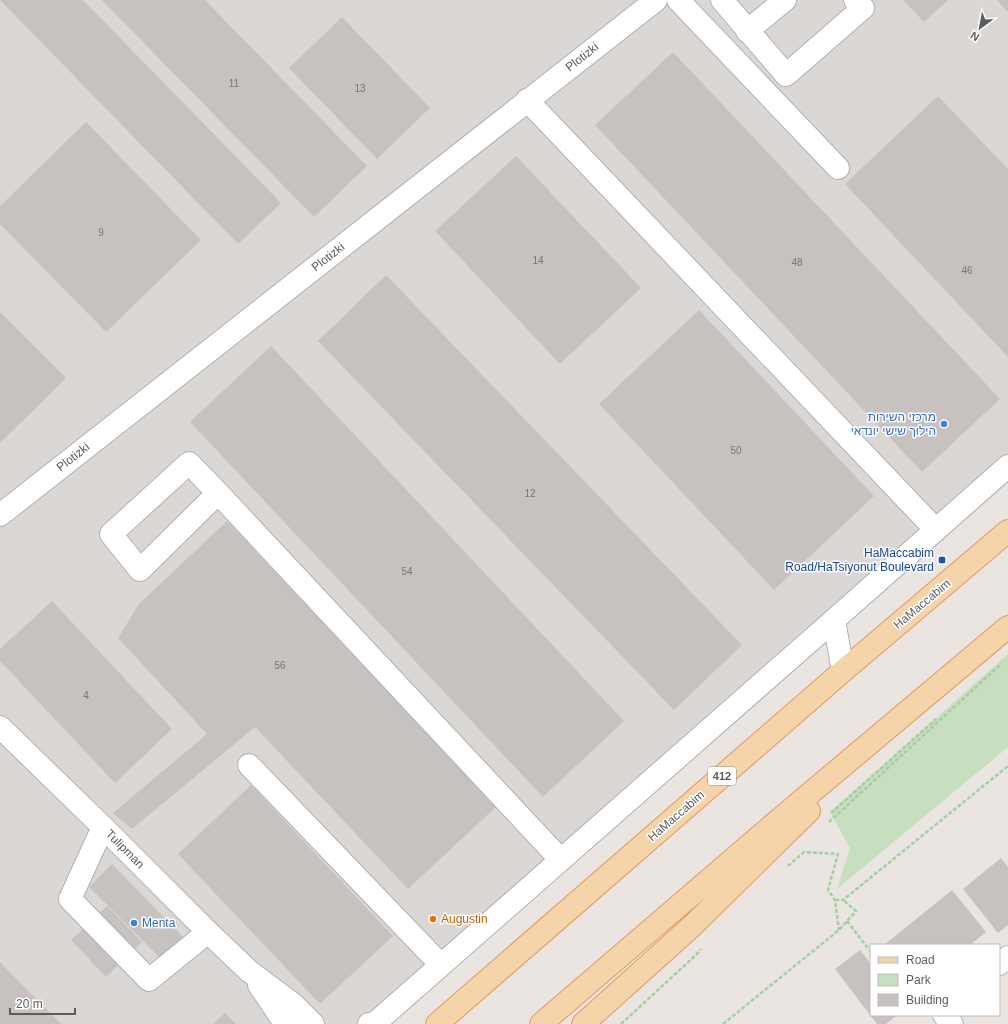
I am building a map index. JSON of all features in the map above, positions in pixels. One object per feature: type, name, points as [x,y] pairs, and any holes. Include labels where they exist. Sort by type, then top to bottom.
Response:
[{"type":"main road","name":"HaMaccabim","points":[[437,1024],[843,671],[1008,531]]},
{"type":"main road","points":[[541,1024],[782,817],[1008,627]]},
{"type":"main road","points":[[583,1024],[691,927],[939,685]]},
{"type":"street","name":"Plotizki","points":[[0,515],[656,0]]},
{"type":"street","points":[[678,0],[838,168]]},
{"type":"street","points":[[722,0],[786,75],[863,8],[855,0]]},
{"type":"street","points":[[747,31],[784,0]]},
{"type":"street","points":[[527,100],[936,530]]},
{"type":"street","points":[[218,493],[140,570],[111,534],[190,463],[561,860]]},
{"type":"street","points":[[369,1024],[374,1024],[1008,466]]},
{"type":"street","points":[[834,620],[843,671]]},
{"type":"street","name":"Tulipman","points":[[0,727],[249,971],[290,1014],[313,1024]]},
{"type":"street","points":[[249,765],[440,965]]},
{"type":"street","points":[[103,827],[70,899],[149,980],[208,932]]},
{"type":"street","points":[[1000,963],[1008,956]]},
{"type":"street","points":[[290,1014],[330,1024]]},
{"type":"street","points":[[945,1016],[952,1024]]},
{"type":"path","points":[[824,827],[1002,663]]},
{"type":"path","points":[[835,900],[843,900],[1008,766]]},
{"type":"path","points":[[786,867],[804,852],[838,854],[828,890],[835,900],[839,930]]},
{"type":"path","points":[[724,1024],[839,930],[856,911],[843,900]]},
{"type":"path","points":[[847,920],[870,951]]},
{"type":"shaded area","points":[[0,0],[1008,0],[1008,483],[391,1024],[0,1024]]},
{"type":"green space","points":[[1008,654],[1008,747],[837,889],[850,848],[830,812]]},
{"type":"building","points":[[0,0],[83,0],[281,203],[238,244]]},
{"type":"building","points":[[102,0],[205,0],[367,166],[314,217]]},
{"type":"building","points":[[903,0],[948,0],[924,22]]},
{"type":"building","points":[[997,0],[1008,0],[1007,11]]},
{"type":"building","points":[[342,17],[430,108],[377,159],[289,68]]},
{"type":"building","points":[[673,52],[1000,399],[922,472],[595,125]]},
{"type":"building","points":[[938,96],[1008,169],[1008,357],[845,184]]},
{"type":"building","points":[[86,122],[201,240],[106,332],[0,224],[0,206]]},
{"type":"building","points":[[516,156],[641,288],[560,364],[435,231]]},
{"type":"building","points":[[386,275],[742,645],[674,710],[318,341]]},
{"type":"building","points":[[699,310],[874,496],[774,590],[599,404]]},
{"type":"building","points":[[0,312],[66,378],[0,443]]},
{"type":"building","points":[[271,346],[624,721],[543,797],[190,422]]},
{"type":"building","points":[[227,521],[497,806],[408,889],[255,727],[132,829],[113,813],[207,734],[118,638],[139,604]]},
{"type":"building","points":[[52,601],[172,729],[115,783],[0,661],[0,649]]},
{"type":"building","points":[[251,785],[393,936],[320,1004],[178,854]]},
{"type":"building","points":[[1001,858],[1008,867],[1008,925],[998,933],[963,889]]},
{"type":"building","points":[[112,864],[183,937],[161,959],[89,887]]},
{"type":"building","points":[[952,890],[986,932],[971,944],[885,944]]},
{"type":"building","points":[[107,906],[142,942],[106,977],[71,940]]},
{"type":"building","points":[[860,950],[870,963],[870,1015],[835,969]]},
{"type":"building","points":[[0,962],[61,1024],[0,1024]]},
{"type":"building","points":[[225,1013],[236,1024],[213,1024]]},
{"type":"building","points":[[871,1016],[896,1016],[886,1024],[877,1024]]},
{"type":"place","name":"מרכזי השירות הילוך שישי יונדאי","points":[[944,424]]},
{"type":"place","name":"HaMaccabim Road/HaTsiyonut Boulevard","points":[[942,560]]},
{"type":"place","name":"Augustin","points":[[433,919]]},
{"type":"place","name":"Menta","points":[[134,923]]}]
